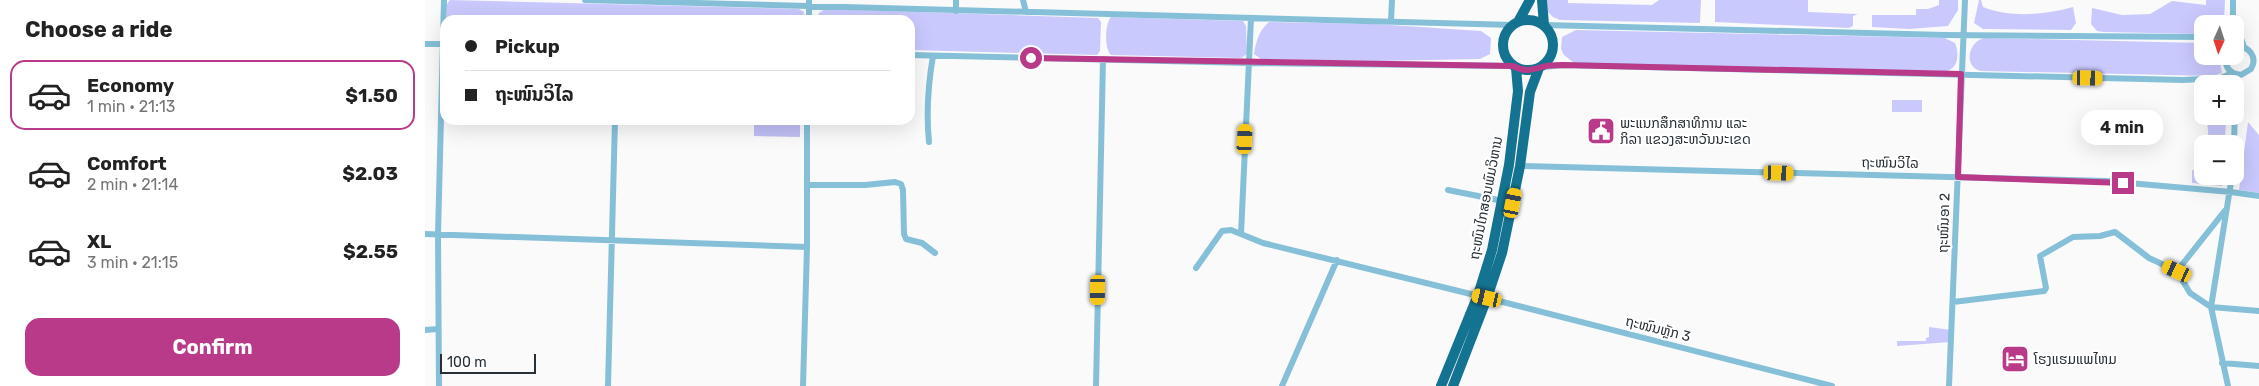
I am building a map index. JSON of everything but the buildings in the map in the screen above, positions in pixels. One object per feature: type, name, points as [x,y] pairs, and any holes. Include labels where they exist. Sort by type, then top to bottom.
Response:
[{"type":"highway","points":[[1516,23],[1531,20],[1543,25],[1552,36],[1554,46],[1549,60],[1541,68],[1525,70],[1515,67],[1505,54],[1503,45],[1507,31],[1516,23],[1530,0]]},
{"type":"highway","points":[[1542,0],[1543,25]]},
{"type":"highway","name":"ຖະໜົນໄກສອນພົມວິຫານ","points":[[1453,386],[1483,297],[1503,201],[1518,91],[1515,67]]},
{"type":"highway","name":"ຖະໜົນໄກສອນພົມວິຫານ","points":[[1441,386],[1502,252],[1519,166],[1530,92],[1541,68]]},
{"type":"street","points":[[444,0],[444,15]]},
{"type":"street","points":[[585,0],[809,3],[955,11],[1516,23]]},
{"type":"street","points":[[955,11],[956,0]]},
{"type":"street","points":[[1023,0],[1026,12]]},
{"type":"street","points":[[1391,0],[1391,21]]},
{"type":"street","name":"ຖະໜົນອາ 2","points":[[1949,386],[1965,0]]},
{"type":"street","points":[[2232,15],[2233,0]]},
{"type":"street","points":[[1196,268],[1222,231],[1231,230],[1241,234],[1251,18]]},
{"type":"street","points":[[1543,25],[1964,35],[2194,37]]},
{"type":"street","points":[[425,44],[440,44]]},
{"type":"street","points":[[2244,47],[2259,53]]},
{"type":"street","points":[[2244,78],[2254,62],[2250,51]]},
{"type":"street","points":[[915,56],[1515,67]]},
{"type":"street","points":[[929,142],[927,118],[928,86],[933,56]]},
{"type":"street","points":[[1097,386],[1103,59]]},
{"type":"street","points":[[1541,68],[1574,65],[2194,79]]},
{"type":"street","points":[[2227,65],[2234,74]]},
{"type":"street","points":[[2231,75],[2259,69]]},
{"type":"street","points":[[439,386],[438,235],[441,125]]},
{"type":"street","points":[[608,386],[615,125]]},
{"type":"street","points":[[803,386],[807,247],[807,125]]},
{"type":"street","name":"ຖະໜົນວິໄລ","points":[[1519,166],[2106,181],[2259,196]]},
{"type":"street","points":[[807,185],[865,185],[895,182],[901,184],[903,190],[904,234],[906,239],[922,243],[935,253]]},
{"type":"street","points":[[2228,386],[2211,307],[2231,185]]},
{"type":"street","points":[[1447,190],[1503,201]]},
{"type":"street","points":[[2177,271],[2227,207]]},
{"type":"street","points":[[1953,302],[2046,290],[2040,256],[2057,245],[2077,236],[2100,236],[2115,232],[2149,258],[2177,271],[2190,293],[2211,307],[2259,311]]},
{"type":"street","points":[[425,234],[807,247]]},
{"type":"street","name":"ຖະໜົນຫຼັກ 3","points":[[1241,234],[1263,244],[1337,260],[1832,386]]},
{"type":"street","points":[[1282,386],[1337,260]]},
{"type":"street","points":[[425,330],[438,330]]},
{"type":"street","points":[[2222,362],[2259,366]]},
{"type":"shaded area","points":[[450,0],[799,9],[804,12],[804,15],[447,15],[447,4]]},
{"type":"shaded area","points":[[1547,0],[1568,0],[1568,3],[1652,5],[1659,0],[1701,0],[1700,23],[1560,20],[1548,12]]},
{"type":"shaded area","points":[[1715,0],[1808,0],[1808,12],[1858,14],[1853,16],[1853,26],[1849,28],[1715,22]]},
{"type":"shaded area","points":[[1939,0],[1958,0],[1958,10],[1948,26],[1909,29],[1872,27],[1872,15],[1916,15],[1916,9],[1928,9],[1939,5]]},
{"type":"shaded area","points":[[1979,0],[1981,0],[1983,7],[2016,14],[2051,12],[2073,7],[2076,23],[2071,30],[1983,29],[1974,23]]},
{"type":"shaded area","points":[[2206,0],[2225,0],[2224,15],[2194,15],[2194,34],[2103,32],[2097,31],[2091,24],[2092,8],[2122,15],[2150,14],[2172,1],[2206,5]]},
{"type":"shaded area","points":[[825,9],[1098,18],[1101,22],[1100,51],[1097,55],[915,50],[915,15],[818,15]]},
{"type":"shaded area","points":[[1111,17],[1243,21],[1246,26],[1247,54],[1241,58],[1111,55],[1107,47],[1106,36],[1107,25]]},
{"type":"shaded area","points":[[1269,22],[1375,24],[1481,31],[1491,38],[1490,54],[1480,59],[1375,61],[1261,59],[1254,54],[1260,32]]},
{"type":"shaded area","points":[[1576,30],[1945,38],[1955,43],[1957,59],[1954,66],[1947,71],[1574,63],[1564,55],[1561,49],[1562,37]]},
{"type":"shaded area","points":[[1984,38],[2194,43],[2194,65],[2220,65],[2222,73],[2194,76],[1981,71],[1975,69],[1970,60],[1971,49],[1979,40]]},
{"type":"shaded area","points":[[1892,100],[1922,100],[1922,112],[1892,112]]},
{"type":"shaded area","points":[[2248,122],[2259,135],[2259,193],[2239,190],[2240,185],[2244,185],[2244,152]]},
{"type":"shaded area","points":[[754,125],[800,125],[800,137],[754,136]]},
{"type":"shaded area","points":[[2207,125],[2226,125],[2225,135],[2208,135]]},
{"type":"shaded area","points":[[2192,170],[2194,170],[2194,183],[2192,183]]},
{"type":"shaded area","points":[[1929,327],[1951,330],[1950,342],[1897,346],[1897,341],[1926,341],[1926,338],[1929,337]]},
{"type":"place","name":"ພະແນກສຶກສາທິການ ແລະ ກິລາ ແຂວງສະຫວັນນະເຂດ","points":[[1601,131]]},
{"type":"place","name":"ໂຮງແຮມແພໄຫມ","points":[[2015,359]]},
{"type":"route","points":[[1031,58],[1513,66],[1520,70],[1530,71],[1543,66],[1563,65],[1961,74],[1958,177],[2123,183]]}]
